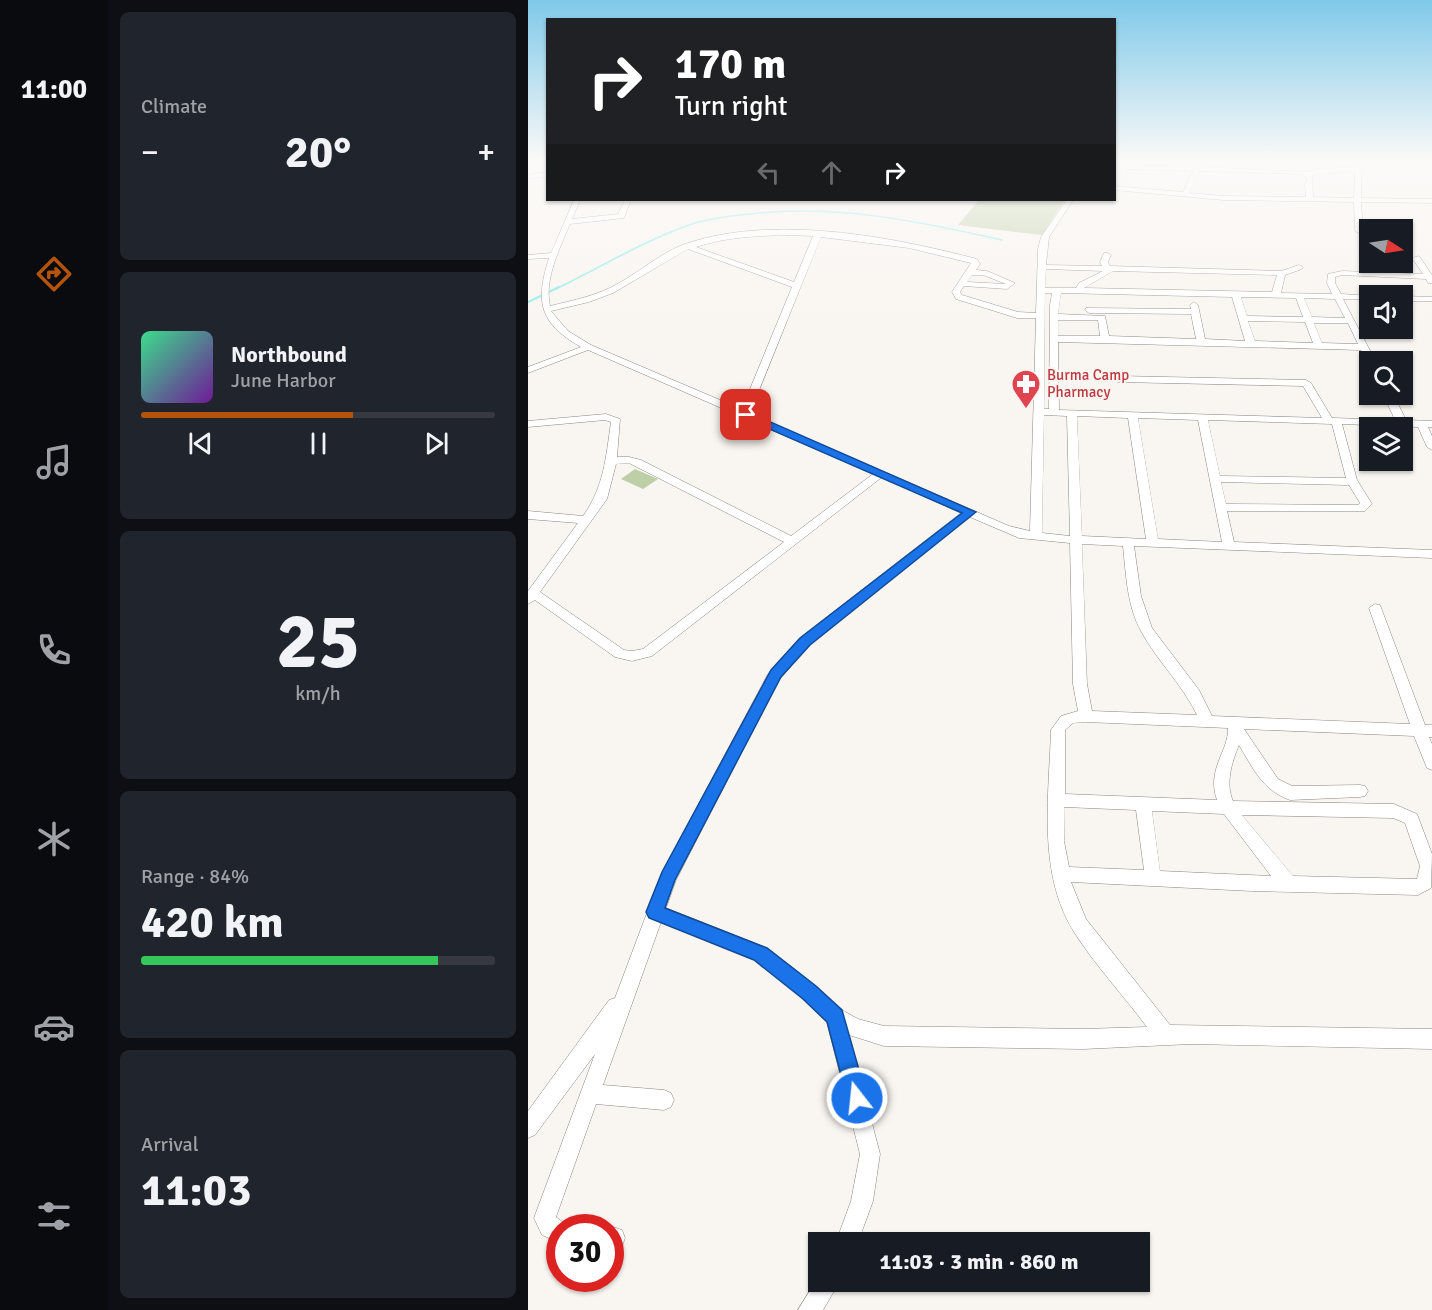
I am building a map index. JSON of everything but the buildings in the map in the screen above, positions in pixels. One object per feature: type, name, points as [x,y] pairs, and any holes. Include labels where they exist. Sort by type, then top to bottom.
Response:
[{"type":"street","points":[[575,221],[567,222],[548,273],[546,309],[562,330],[588,347],[1005,529],[1036,536],[1076,540],[1432,554]]},
{"type":"street","points":[[1036,536],[1042,267],[1045,237],[1056,221]]},
{"type":"street","points":[[1358,221],[1359,231]]},
{"type":"street","points":[[546,309],[598,297],[687,246],[735,236],[818,234],[883,241],[969,260],[976,264],[956,292],[959,297],[1017,315],[1040,316]]},
{"type":"street","points":[[728,407],[754,390],[795,285],[818,234]]},
{"type":"street","points":[[687,246],[795,285]]},
{"type":"street","points":[[528,256],[554,255]]},
{"type":"street","points":[[1080,291],[1080,286],[1107,274],[1108,269],[1104,262],[1107,255]]},
{"type":"street","points":[[1416,258],[1431,278]]},
{"type":"street","points":[[1042,267],[1282,273],[1299,267]]},
{"type":"street","points":[[961,283],[1007,287],[1011,283],[984,273],[970,272]]},
{"type":"street","points":[[1276,296],[1278,280],[1282,273]]},
{"type":"street","points":[[1367,351],[1329,280],[1336,274],[1431,278]]},
{"type":"street","points":[[1042,290],[1359,297]]},
{"type":"street","points":[[1054,412],[1054,339],[1058,290]]},
{"type":"street","points":[[1193,294],[1201,343]]},
{"type":"street","points":[[1236,295],[1251,344]]},
{"type":"street","points":[[1299,296],[1318,345]]},
{"type":"street","points":[[1413,298],[1432,299]]},
{"type":"street","points":[[1055,313],[1196,316]]},
{"type":"street","points":[[1055,313],[1102,318],[1196,316]]},
{"type":"street","points":[[1102,318],[1105,339]]},
{"type":"street","points":[[1243,318],[1352,321]]},
{"type":"street","points":[[1054,339],[1365,347]]},
{"type":"street","points":[[528,370],[588,347]]},
{"type":"street","points":[[1118,379],[1303,382],[1311,387],[1332,420],[1352,480],[1366,504],[1361,509],[1221,507]]},
{"type":"street","points":[[1039,412],[1359,421]]},
{"type":"street","points":[[1072,413],[1080,684],[1086,716]]},
{"type":"street","points":[[1133,415],[1152,542]]},
{"type":"street","points":[[1202,416],[1229,545]]},
{"type":"street","points":[[528,424],[615,418],[611,461],[603,495],[530,596],[620,654],[639,655],[658,646],[881,473]]},
{"type":"street","points":[[1427,423],[1432,447]]},
{"type":"street","points":[[611,461],[637,462],[792,541]]},
{"type":"street","points":[[1215,479],[1347,482],[1352,480]]},
{"type":"street","points":[[546,1214],[668,878],[776,674],[805,641],[970,512]]},
{"type":"street","points":[[528,515],[585,520]]},
{"type":"street","points":[[1128,542],[1135,596],[1146,629],[1155,645],[1194,694],[1208,722]]},
{"type":"street","points":[[1375,608],[1426,730],[1432,764]]},
{"type":"street","points":[[1166,1035],[1080,925],[1067,898],[1056,841],[1058,730],[1061,722],[1068,717],[1086,716],[1208,722],[1235,726],[1426,730]]},
{"type":"street","points":[[1235,726],[1264,774],[1273,784],[1290,793],[1360,791]]},
{"type":"street","points":[[1235,726],[1222,774],[1222,795],[1250,837],[1289,884]]},
{"type":"street","points":[[1058,800],[1230,808],[1394,811],[1411,819],[1428,866],[1425,882],[1418,887],[1061,874]]},
{"type":"street","points":[[1143,803],[1153,878]]},
{"type":"street","points":[[655,912],[761,954],[796,981],[835,1017],[855,1028],[884,1036],[1025,1039],[1166,1035],[1432,1039]]},
{"type":"street","points":[[528,1128],[626,993]]},
{"type":"street","points":[[835,1017],[870,1154],[862,1201],[851,1232]]},
{"type":"street","points":[[591,1094],[664,1100]]},
{"type":"street","points":[[810,1310],[822,1292]]},
{"type":"green space","points":[[961,221],[1051,221],[1042,235],[958,225]]},
{"type":"green space","points":[[635,469],[658,479],[643,489],[621,479]]},
{"type":"waterway","points":[[556,289],[640,246],[675,230],[702,221]]},
{"type":"waterway","points":[[909,221],[1002,240]]},
{"type":"waterway","points":[[528,302],[559,287]]},
{"type":"place","name":"Burma Camp Pharmacy","points":[[1026,410]]},
{"type":"route","points":[[746,415],[970,512],[805,641],[776,674],[668,878],[655,912],[761,954],[796,981],[835,1017],[857,1098]]}]
